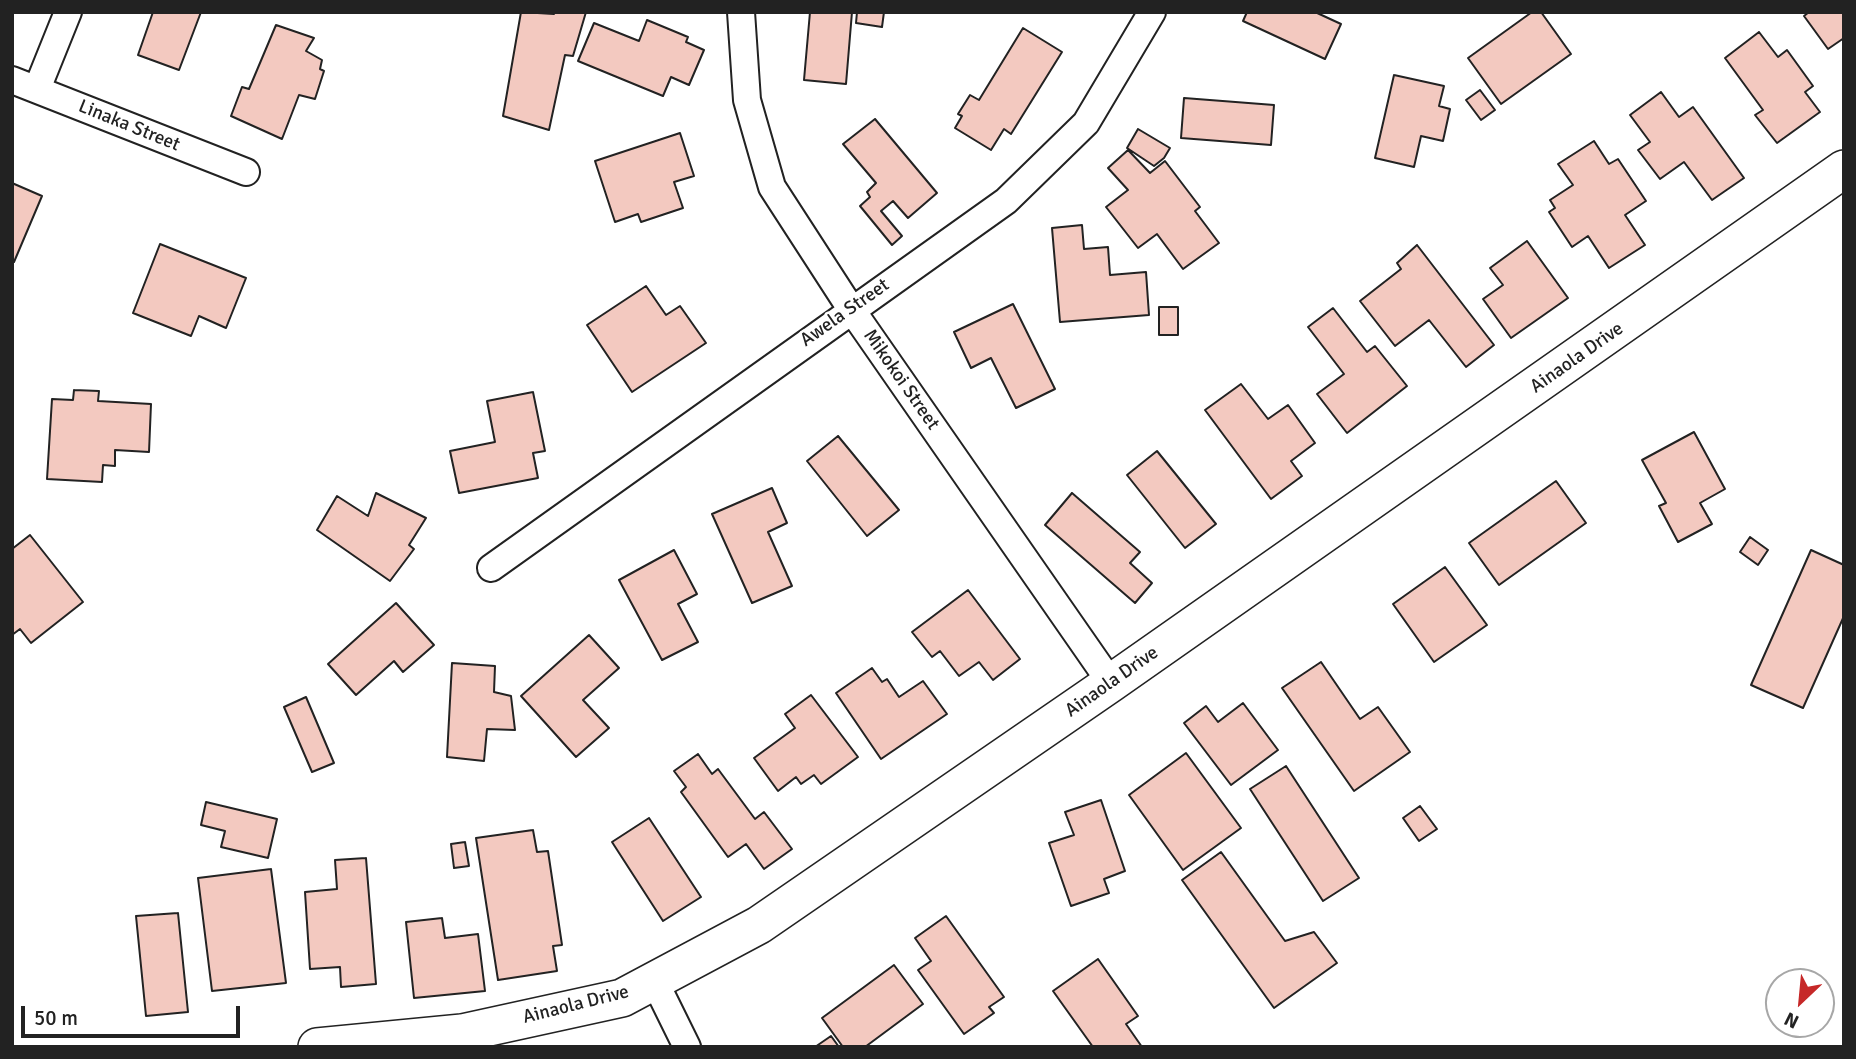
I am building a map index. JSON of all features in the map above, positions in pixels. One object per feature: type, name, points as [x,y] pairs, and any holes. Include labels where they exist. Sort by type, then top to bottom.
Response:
[{"type":"street","points":[[37,89],[68,12]]},
{"type":"street","name":"Mikokoi Street","points":[[741,12],[747,100],[772,187],[851,309],[1111,683]]},
{"type":"street","name":"Awela Street","points":[[491,568],[1006,201],[1086,123],[1153,12]]},
{"type":"street","name":"Linaka Street","points":[[12,80],[246,172]]},
{"type":"street","name":"Ainaola Drive","points":[[317,1047],[463,1033],[622,998],[759,925],[1111,683],[1844,169]]},
{"type":"street","points":[[655,982],[687,1047]]},
{"type":"building","points":[[153,12],[201,12],[179,70],[138,55]]},
{"type":"building","points":[[521,12],[586,12],[573,56],[565,55],[549,130],[503,116]]},
{"type":"building","points":[[810,12],[852,12],[846,84],[804,80]]},
{"type":"building","points":[[857,12],[884,12],[882,27],[856,23]]},
{"type":"building","points":[[1247,12],[1315,12],[1341,24],[1325,59],[1243,21]]},
{"type":"building","points":[[1532,12],[1541,12],[1571,54],[1501,104],[1468,58]]},
{"type":"building","points":[[1809,12],[1844,12],[1844,38],[1828,49],[1804,16]]},
{"type":"building","points":[[647,20],[688,37],[686,42],[704,50],[689,85],[671,77],[663,96],[578,61],[594,23],[639,41]]},
{"type":"building","points":[[276,25],[314,38],[306,51],[322,60],[320,69],[324,71],[315,99],[299,95],[282,139],[231,116],[242,87],[249,89]]},
{"type":"building","points":[[1023,28],[1062,52],[1011,134],[1004,129],[991,150],[955,128],[962,116],[958,114],[970,95],[979,100]]},
{"type":"building","points":[[1759,32],[1778,57],[1787,50],[1813,86],[1805,92],[1820,112],[1777,143],[1755,115],[1763,110],[1725,58]]},
{"type":"building","points":[[1394,75],[1444,86],[1439,106],[1450,109],[1443,141],[1421,136],[1414,167],[1375,158]]},
{"type":"building","points":[[1480,90],[1495,110],[1481,120],[1466,100]]},
{"type":"building","points":[[1661,92],[1679,117],[1693,107],[1744,178],[1712,200],[1684,162],[1660,179],[1638,150],[1650,142],[1630,115]]},
{"type":"building","points":[[1184,98],[1274,105],[1271,145],[1181,138]]},
{"type":"building","points":[[875,119],[937,193],[908,218],[893,201],[881,211],[902,236],[892,245],[860,206],[870,197],[867,192],[876,183],[843,144]]},
{"type":"building","points":[[1138,129],[1170,148],[1164,158],[1154,166],[1127,148]]},
{"type":"building","points":[[680,133],[694,176],[674,182],[683,208],[641,222],[638,214],[615,222],[595,161]]},
{"type":"building","points":[[1594,141],[1609,164],[1618,159],[1646,201],[1625,215],[1645,245],[1609,268],[1588,236],[1572,247],[1549,212],[1555,208],[1550,200],[1573,185],[1558,164]]},
{"type":"building","points":[[1128,150],[1150,173],[1165,161],[1200,207],[1195,211],[1219,243],[1183,269],[1157,234],[1138,248],[1106,207],[1128,190],[1108,168]]},
{"type":"building","points":[[12,183],[42,196],[14,262],[12,262]]},
{"type":"building","points":[[1082,225],[1084,249],[1108,247],[1110,275],[1146,272],[1149,315],[1060,322],[1052,228]]},
{"type":"building","points":[[1527,241],[1568,298],[1511,338],[1483,299],[1503,285],[1490,268]]},
{"type":"building","points":[[160,244],[246,278],[226,328],[199,316],[191,336],[133,313]]},
{"type":"building","points":[[1417,245],[1494,345],[1466,367],[1429,320],[1395,346],[1360,301],[1401,269],[1397,263]]},
{"type":"building","points":[[646,286],[666,315],[680,306],[706,343],[632,392],[587,325]]},
{"type":"building","points":[[1013,304],[1055,389],[1016,408],[991,358],[971,368],[954,332]]},
{"type":"building","points":[[1159,307],[1178,307],[1178,335],[1159,335]]},
{"type":"building","points":[[1333,308],[1367,352],[1375,346],[1407,386],[1347,433],[1317,394],[1344,374],[1308,327]]},
{"type":"building","points":[[1241,384],[1268,419],[1288,405],[1315,443],[1291,461],[1302,476],[1271,499],[1205,410]]},
{"type":"building","points":[[74,390],[99,391],[98,401],[151,404],[149,452],[115,450],[115,466],[103,465],[102,482],[47,479],[52,399],[73,400]]},
{"type":"building","points":[[533,392],[545,451],[533,453],[538,478],[459,493],[450,451],[495,442],[487,401]]},
{"type":"building","points":[[1694,432],[1725,489],[1700,503],[1712,524],[1678,542],[1659,506],[1666,503],[1642,460]]},
{"type":"building","points":[[838,436],[899,510],[867,536],[807,461]]},
{"type":"building","points":[[1157,451],[1216,524],[1185,548],[1127,475]]},
{"type":"building","points":[[1556,481],[1586,523],[1499,585],[1469,543]]},
{"type":"building","points":[[772,488],[787,523],[768,532],[792,586],[752,603],[712,514]]},
{"type":"building","points":[[376,493],[426,518],[409,545],[414,549],[390,581],[317,530],[337,496],[368,516]]},
{"type":"building","points":[[1072,493],[1140,552],[1130,563],[1152,583],[1135,603],[1045,525]]},
{"type":"building","points":[[30,535],[83,602],[31,643],[20,629],[12,635],[12,549]]},
{"type":"building","points":[[1750,537],[1768,550],[1758,565],[1740,552]]},
{"type":"building","points":[[674,550],[697,594],[678,604],[698,642],[662,660],[619,580]]},
{"type":"building","points":[[1811,550],[1844,565],[1844,616],[1803,708],[1751,685]]},
{"type":"building","points":[[1445,567],[1487,625],[1434,662],[1393,604]]},
{"type":"building","points":[[968,590],[1020,659],[993,680],[979,662],[959,676],[940,651],[932,657],[912,632]]},
{"type":"building","points":[[396,603],[434,645],[403,672],[394,661],[356,695],[328,664]]},
{"type":"building","points":[[589,635],[619,668],[583,700],[609,728],[576,757],[521,696]]},
{"type":"building","points":[[1321,662],[1360,719],[1378,707],[1410,752],[1354,791],[1282,688]]},
{"type":"building","points":[[452,663],[495,666],[494,692],[511,696],[515,730],[487,729],[484,761],[447,757]]},
{"type":"building","points":[[872,668],[882,682],[887,679],[899,697],[923,681],[947,714],[881,759],[836,693]]},
{"type":"building","points":[[811,695],[858,757],[821,784],[814,775],[801,784],[796,777],[778,791],[754,758],[795,728],[785,714]]},
{"type":"building","points":[[306,697],[334,763],[312,772],[284,707]]},
{"type":"building","points":[[1243,703],[1278,750],[1231,785],[1184,723],[1206,706],[1218,722]]},
{"type":"building","points":[[1186,753],[1241,828],[1183,870],[1129,795]]},
{"type":"building","points":[[698,754],[712,774],[718,769],[755,819],[764,812],[792,849],[764,869],[746,844],[728,857],[681,792],[686,787],[674,771]]},
{"type":"building","points":[[1286,766],[1359,878],[1323,901],[1250,789]]},
{"type":"building","points":[[1101,800],[1125,871],[1104,879],[1109,893],[1071,906],[1049,843],[1074,835],[1065,812]]},
{"type":"building","points":[[206,802],[277,819],[268,858],[221,847],[225,831],[201,825]]},
{"type":"building","points":[[1420,806],[1437,829],[1419,841],[1403,818]]},
{"type":"building","points":[[649,818],[701,897],[663,921],[612,842]]},
{"type":"building","points":[[533,830],[537,852],[548,851],[562,945],[553,946],[557,971],[498,980],[476,838]]},
{"type":"building","points":[[465,842],[469,866],[454,868],[451,844]]},
{"type":"building","points":[[1221,852],[1285,941],[1314,932],[1337,963],[1274,1008],[1182,880]]},
{"type":"building","points":[[366,858],[376,984],[341,987],[340,967],[310,969],[305,892],[337,889],[335,860]]},
{"type":"building","points":[[271,869],[286,983],[212,991],[198,878]]},
{"type":"building","points":[[178,913],[188,1012],[146,1016],[136,916]]},
{"type":"building","points":[[946,916],[1004,997],[989,1007],[994,1013],[964,1034],[918,970],[931,961],[915,938]]},
{"type":"building","points":[[442,918],[445,938],[478,934],[485,991],[414,998],[406,922]]},
{"type":"building","points":[[1098,959],[1138,1016],[1126,1024],[1142,1047],[1093,1047],[1053,991]]},
{"type":"building","points":[[894,965],[923,1004],[865,1047],[843,1047],[822,1018]]},
{"type":"building","points":[[831,1036],[839,1047],[815,1047]]}]
